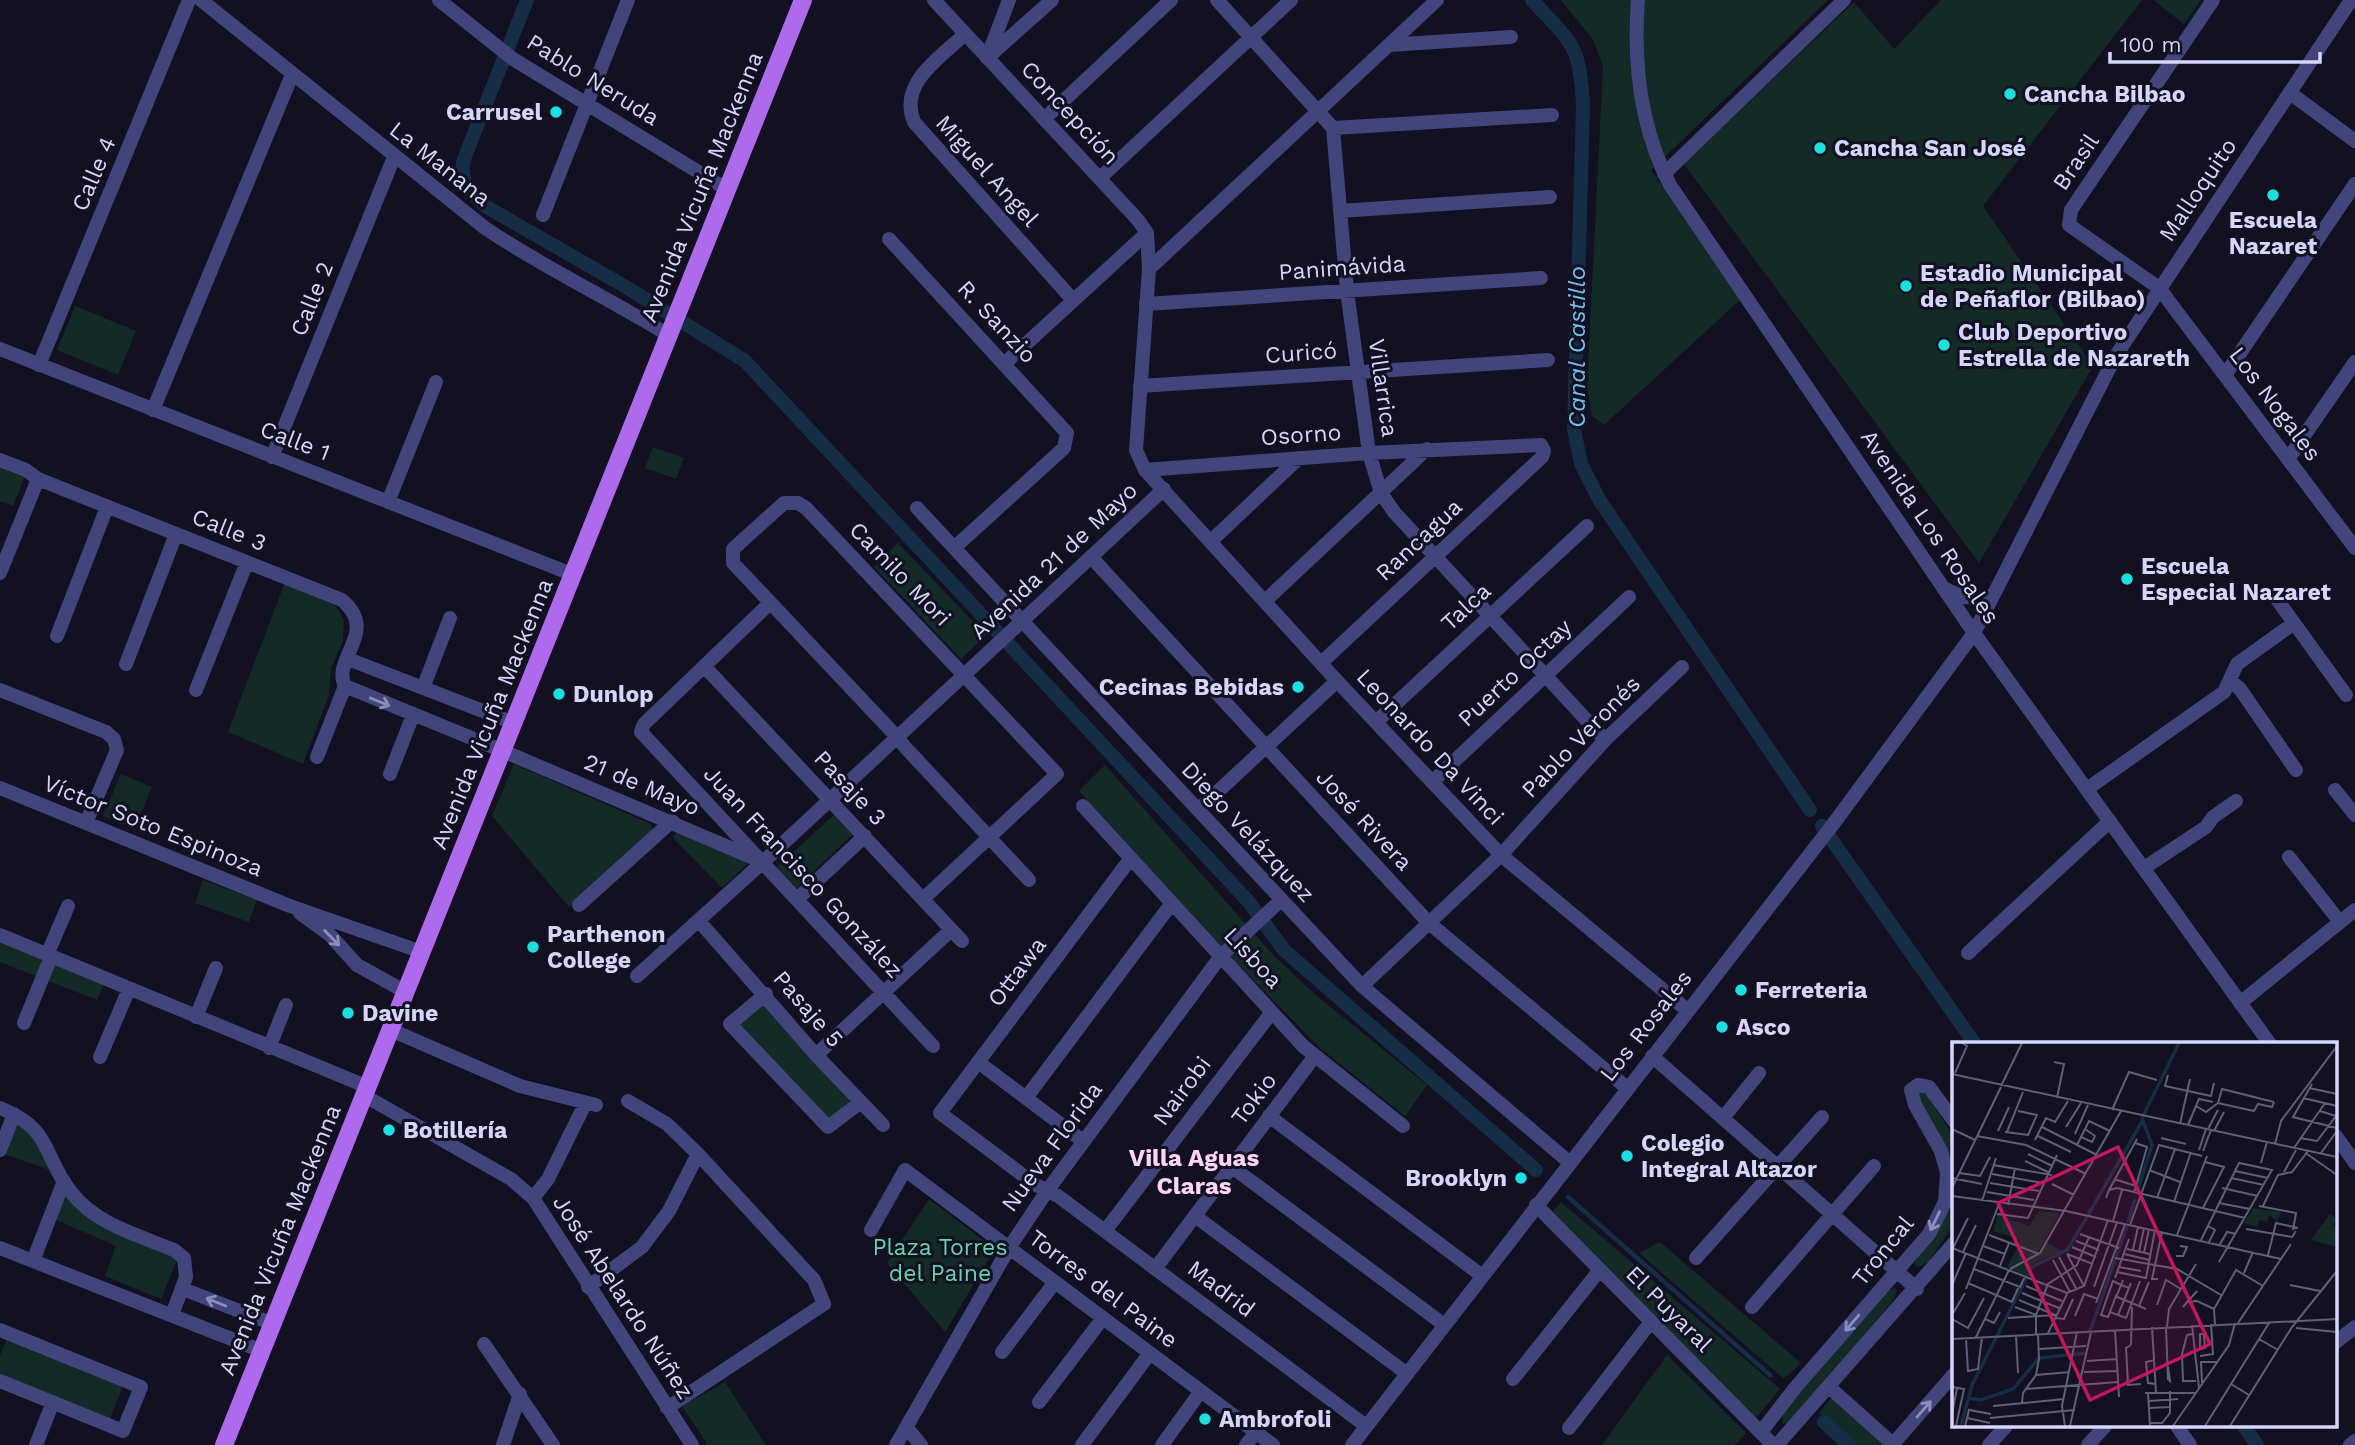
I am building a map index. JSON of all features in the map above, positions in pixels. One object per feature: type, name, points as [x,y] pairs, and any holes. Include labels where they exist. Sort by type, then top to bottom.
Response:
[{"type":"main road","name":"Avenida Vicuña Mackenna","points":[[224,1445],[803,0]]},
{"type":"street","name":"Calle 4","points":[[38,365],[189,0]]},
{"type":"street","name":"La Manana","points":[[201,0],[445,199],[519,251],[670,335]]},
{"type":"street","name":"Pablo Neruda","points":[[439,0],[513,59],[728,190]]},
{"type":"street","points":[[543,215],[628,0]]},
{"type":"street","name":"Concepción","points":[[934,0],[1100,178],[1147,233]]},
{"type":"street","points":[[987,58],[1009,0]]},
{"type":"street","points":[[987,58],[1052,0]]},
{"type":"street","points":[[1044,119],[1171,0]]},
{"type":"street","points":[[1217,0],[1333,128],[1552,115]]},
{"type":"street","points":[[1100,178],[1291,0]]},
{"type":"street","points":[[1149,269],[1437,0]]},
{"type":"street","name":"Avenida Los Rosales","points":[[1638,0],[1636,51],[1641,98],[1649,133],[1664,174],[1974,633],[2269,1042]]},
{"type":"street","points":[[1664,174],[1844,0]]},
{"type":"street","name":"Brasil","points":[[2159,288],[2073,231],[2068,218],[2213,0]]},
{"type":"street","name":"Malloquito","points":[[1974,633],[2101,382],[2159,288],[2290,93],[2347,1]]},
{"type":"street","name":"Miguel Angel","points":[[965,34],[918,79],[909,100],[911,115],[918,128],[1073,300]]},
{"type":"street","points":[[1390,45],[1511,37]]},
{"type":"street","points":[[153,410],[292,75]]},
{"type":"street","points":[[2290,93],[2355,141]]},
{"type":"street","name":"Villarrica","points":[[1333,128],[1347,291],[1369,453],[1381,494],[1605,740]]},
{"type":"street","name":"Calle 2","points":[[272,457],[394,158]]},
{"type":"street","points":[[2225,375],[2355,184]]},
{"type":"street","points":[[1340,211],[1550,197]]},
{"type":"street","points":[[1004,364],[1147,233]]},
{"type":"street","points":[[1147,233],[1149,269]]},
{"type":"street","name":"R. Sanzio","points":[[889,239],[1064,429],[1068,438],[1064,448],[954,547]]},
{"type":"street","name":"Avenida 21 de Mayo","points":[[637,976],[831,800],[1164,489],[1145,470],[1136,450],[1149,269]]},
{"type":"street","name":"Panimávida","points":[[1146,304],[1541,278]]},
{"type":"street","name":"Los Nogales","points":[[2159,288],[2354,543]]},
{"type":"street","name":"Calle 1","points":[[0,349],[574,575]]},
{"type":"street","name":"Curicó","points":[[1140,386],[1548,360]]},
{"type":"street","points":[[2288,459],[2355,362]]},
{"type":"street","points":[[388,502],[436,382]]},
{"type":"street","name":"Osorno","points":[[1145,470],[1427,449],[1535,443],[1543,447]]},
{"type":"street","name":"Rancagua","points":[[1321,663],[1542,457],[1543,447]]},
{"type":"street","points":[[1265,601],[1427,449]]},
{"type":"street","points":[[1210,541],[1299,458]]},
{"type":"street","name":"Calle 3","points":[[0,460],[26,470],[38,479],[347,605],[355,616],[357,628],[341,677],[345,686],[317,757]]},
{"type":"street","points":[[0,573],[38,479]]},
{"type":"street","name":"Leonardo Da Vinci","points":[[1164,489],[1337,681],[1501,855],[1688,1010]]},
{"type":"street","name":"Camilo Mori","points":[[770,603],[733,563],[731,557],[733,549],[780,506],[793,502],[806,508],[1057,774],[989,837]]},
{"type":"street","points":[[57,636],[107,507]]},
{"type":"street","name":"Diego Velázquez","points":[[917,508],[954,547],[1019,625],[1198,810],[1276,905],[1362,986],[1569,1162]]},
{"type":"street","name":"Talca","points":[[1376,722],[1587,526]]},
{"type":"street","points":[[126,664],[177,534]]},
{"type":"street","name":"José Rivera","points":[[1091,557],[1429,923],[1627,1088]]},
{"type":"street","points":[[197,690],[247,562]]},
{"type":"street","points":[[1943,588],[1964,597],[1992,597]]},
{"type":"street","name":"Puerto Octay","points":[[1432,782],[1629,597]]},
{"type":"street","points":[[2276,598],[2346,695]]},
{"type":"street","points":[[704,666],[770,603],[1029,880]]},
{"type":"street","points":[[423,688],[450,618]]},
{"type":"street","points":[[2087,789],[2224,692],[2237,664],[2294,623]]},
{"type":"street","name":"Los Rosales","points":[[1352,1445],[1443,1324],[1834,823],[1974,633]]},
{"type":"street","points":[[348,659],[514,723]]},
{"type":"street","name":"Juan Francisco González","points":[[704,666],[641,729],[643,734],[933,1046]]},
{"type":"street","name":"Pasaje 3","points":[[704,666],[962,941]]},
{"type":"street","name":"Pablo Veronés","points":[[1362,986],[1501,855],[1605,740],[1682,667]]},
{"type":"street","points":[[1198,810],[1337,681]]},
{"type":"street","points":[[2231,681],[2296,770]]},
{"type":"street","name":"21 de Mayo","points":[[345,686],[763,862]]},
{"type":"street","points":[[0,690],[106,732],[114,739],[117,750],[86,823]]},
{"type":"street","points":[[390,774],[413,715]]},
{"type":"street","name":"Víctor Soto Espinoza","points":[[0,788],[290,906],[422,952]]},
{"type":"street","points":[[2334,789],[2355,815]]},
{"type":"street","points":[[2144,868],[2206,827],[2213,817],[2236,801]]},
{"type":"street","name":"Lisboa","points":[[1083,806],[1314,1057],[1403,1126]]},
{"type":"street","points":[[579,905],[671,821]]},
{"type":"street","points":[[1969,953],[2110,821]]},
{"type":"street","points":[[797,899],[865,836]]},
{"type":"street","points":[[923,899],[989,837]]},
{"type":"street","points":[[2290,857],[2340,922]]},
{"type":"street","name":"Ottawa","points":[[940,1113],[1130,858]]},
{"type":"street","points":[[1026,1098],[1172,904]]},
{"type":"street","name":"Nueva Florida","points":[[896,1445],[1009,1248],[1047,1191],[1221,956],[1276,905]]},
{"type":"street","points":[[24,1023],[68,906]]},
{"type":"street","name":"Víctor Soto Espinoza","points":[[290,906],[330,935],[357,965],[406,992]]},
{"type":"street","points":[[2240,1003],[2355,910]]},
{"type":"street","name":"Pasaje 5","points":[[699,920],[766,994],[816,1055],[883,1125]]},
{"type":"street","points":[[816,1055],[951,930]]},
{"type":"street","name":"José Abelardo Núñez","points":[[0,935],[366,1091],[511,1179],[533,1198],[692,1445]]},
{"type":"street","points":[[196,1017],[216,968]]},
{"type":"street","points":[[100,1057],[129,989]]},
{"type":"street","points":[[766,994],[730,1024],[828,1127],[861,1102]]},
{"type":"street","points":[[269,1048],[286,1004]]},
{"type":"street","name":"Nairobi","points":[[1105,1231],[1272,1012]]},
{"type":"street","points":[[391,1030],[520,1086],[590,1104],[548,1179],[533,1198]]},
{"type":"street","points":[[1652,1056],[1917,1289]]},
{"type":"street","name":"Tokio","points":[[1155,1269],[1314,1057]]},
{"type":"street","points":[[978,1062],[1083,1142]]},
{"type":"street","points":[[1723,1118],[1759,1073]]},
{"type":"street","name":"Troncal","points":[[1761,1432],[1795,1388],[1929,1234],[1945,1202],[1947,1173],[1941,1151],[1914,1105],[1911,1090],[1918,1085],[1930,1087],[1952,1118]]},
{"type":"street","points":[[628,1101],[667,1124],[698,1154],[814,1280],[824,1304],[667,1408]]},
{"type":"street","points":[[0,1150],[7,1111],[24,1118],[40,1135],[64,1181],[93,1214],[174,1250],[184,1258],[187,1268],[183,1289],[172,1315]]},
{"type":"street","name":"Madrid","points":[[940,1113],[1105,1231],[1366,1426]]},
{"type":"street","points":[[1269,1116],[1481,1275]]},
{"type":"street","points":[[1696,1258],[1822,1117]]},
{"type":"street","points":[[2338,1139],[2355,1163]]},
{"type":"street","points":[[588,1287],[642,1247],[668,1211],[698,1154]]},
{"type":"street","points":[[1752,1307],[1874,1166]]},
{"type":"street","points":[[1232,1167],[1443,1324]]},
{"type":"street","name":"Torres del Paine","points":[[871,1230],[905,1170],[1273,1445]]},
{"type":"street","points":[[33,1261],[64,1181]]},
{"type":"street","name":"El Puyaral","points":[[1536,1205],[1650,1323],[1775,1445]]},
{"type":"street","points":[[1195,1216],[1406,1373]]},
{"type":"street","points":[[1775,1445],[1917,1289],[1952,1245]]},
{"type":"street","points":[[0,1248],[262,1351]]},
{"type":"street","points":[[1513,1379],[1598,1270]]},
{"type":"street","points":[[1002,1352],[1055,1282]]},
{"type":"street","points":[[183,1289],[273,1324]]},
{"type":"street","points":[[1039,1402],[1103,1318]]},
{"type":"street","points":[[1569,1428],[1650,1323]]},
{"type":"street","points":[[2338,1340],[2355,1327]]},
{"type":"street","points":[[0,1330],[141,1387],[123,1431],[0,1381]]},
{"type":"street","points":[[484,1344],[554,1445]]},
{"type":"street","points":[[1082,1445],[1150,1353]]},
{"type":"street","points":[[1829,1387],[1893,1445],[1952,1376]]},
{"type":"street","points":[[1162,1445],[1202,1391]]},
{"type":"street","points":[[503,1445],[520,1394]]},
{"type":"street","points":[[36,1445],[52,1402]]},
{"type":"street","points":[[907,1428],[921,1445]]},
{"type":"street","points":[[1989,1445],[2004,1428]]},
{"type":"street","points":[[2088,1445],[2103,1428]]},
{"type":"street","points":[[1246,1445],[1256,1432]]},
{"type":"street","points":[[2350,1445],[2355,1441]]},
{"type":"green space","points":[[1561,0],[1828,0],[1651,170],[1740,300],[1604,425],[1592,416],[1587,387],[1603,67],[1594,41]]},
{"type":"green space","name":"Estadio Municipal de Peñaflor (Bilbao)","points":[[1941,0],[2142,0],[1983,206],[2093,366],[1979,563],[1684,164],[1854,2],[1894,49]]},
{"type":"green space","points":[[2153,0],[2201,0],[2184,24]]},
{"type":"green space","points":[[75,306],[136,331],[118,375],[57,350]]},
{"type":"green space","points":[[653,447],[684,458],[676,479],[645,468]]},
{"type":"green space","points":[[0,467],[25,476],[13,506],[0,501]]},
{"type":"green space","points":[[898,543],[986,635],[961,659],[874,567]]},
{"type":"green space","points":[[285,582],[335,605],[344,620],[343,641],[331,668],[329,695],[303,764],[228,732]]},
{"type":"green space","points":[[514,764],[651,824],[653,832],[569,907],[492,816]]},
{"type":"green space","points":[[1105,765],[1275,957],[1317,996],[1427,1085],[1405,1116],[1320,1048],[1229,955],[1079,791]]},
{"type":"green space","points":[[121,774],[152,787],[134,829],[103,816]]},
{"type":"green space","points":[[837,812],[855,832],[795,890],[774,870]]},
{"type":"green space","points":[[681,830],[753,859],[722,888],[672,837]]},
{"type":"green space","points":[[203,880],[257,900],[249,922],[195,903]]},
{"type":"green space","points":[[0,940],[106,979],[97,1000],[0,962]]},
{"type":"green space","points":[[765,1002],[852,1101],[828,1119],[739,1024]]},
{"type":"green space","points":[[1916,1094],[1926,1094],[1952,1134],[1952,1227],[1928,1262],[1919,1267],[1915,1266],[1916,1256],[1950,1183]]},
{"type":"green space","points":[[17,1120],[39,1145],[50,1170],[4,1154]]},
{"type":"green space","points":[[64,1190],[178,1258],[161,1299],[105,1276],[116,1246],[54,1219]]},
{"type":"green space","name":"Plaza Torres del Paine","points":[[929,1199],[995,1249],[945,1332],[887,1263]]},
{"type":"green space","points":[[1561,1202],[1780,1389],[1756,1418],[1562,1228],[1553,1211]]},
{"type":"green space","points":[[1660,1242],[1801,1363],[1784,1379],[1639,1253]]},
{"type":"green space","points":[[1894,1288],[1897,1290],[1894,1299],[1792,1422],[1783,1424],[1782,1413],[1887,1291]]},
{"type":"green space","points":[[7,1339],[123,1386],[109,1421],[0,1376],[0,1356]]},
{"type":"green space","points":[[1667,1355],[1746,1433],[1735,1445],[1602,1445]]},
{"type":"green space","points":[[725,1382],[766,1445],[708,1445],[682,1406]]},
{"type":"green space","points":[[1832,1397],[1887,1445],[1855,1445],[1819,1413]]},
{"type":"waterway","points":[[527,0],[464,159],[464,179],[475,196],[485,206],[626,287],[745,361],[1248,901],[1284,950],[1536,1170]]},
{"type":"waterway","name":"Canal Castillo","points":[[1532,0],[1571,46],[1582,84],[1574,429],[1581,464],[1600,501],[1810,810]]},
{"type":"waterway","points":[[1822,826],[1974,1042]]},
{"type":"waterway","points":[[1568,1197],[1770,1375]]},
{"type":"waterway","points":[[1824,1422],[1849,1445]]},
{"type":"waterway","points":[[2245,1428],[2257,1445]]},
{"type":"place","name":"Cancha Bilbao","points":[[2010,94]]},
{"type":"place","name":"Carrusel","points":[[556,112]]},
{"type":"place","name":"Cancha San José","points":[[1820,148]]},
{"type":"place","name":"Escuela Nazaret","points":[[2273,195]]},
{"type":"place","name":"Estadio Municipal de Peñaflor (Bilbao)","points":[[1906,286]]},
{"type":"place","name":"Club Deportivo Estrella de Nazareth","points":[[1944,345]]},
{"type":"place","name":"Escuela Especial Nazaret","points":[[2127,579]]},
{"type":"place","name":"Cecinas Bebidas","points":[[1298,687]]},
{"type":"place","name":"Dunlop","points":[[559,694]]},
{"type":"place","name":"Parthenon College","points":[[533,947]]},
{"type":"place","name":"Ferreteria","points":[[1741,990]]},
{"type":"place","name":"Davine","points":[[348,1013]]},
{"type":"place","name":"Asco","points":[[1722,1027]]},
{"type":"place","name":"Botillería","points":[[389,1130]]},
{"type":"place","name":"Colegio Integral Altazor","points":[[1627,1156]]},
{"type":"place","name":"Brooklyn","points":[[1521,1178]]},
{"type":"place","name":"Ambrofoli","points":[[1205,1419]]},
{"type":"district","name":"Villa Aguas Claras","points":[[1194,1172]]}]
